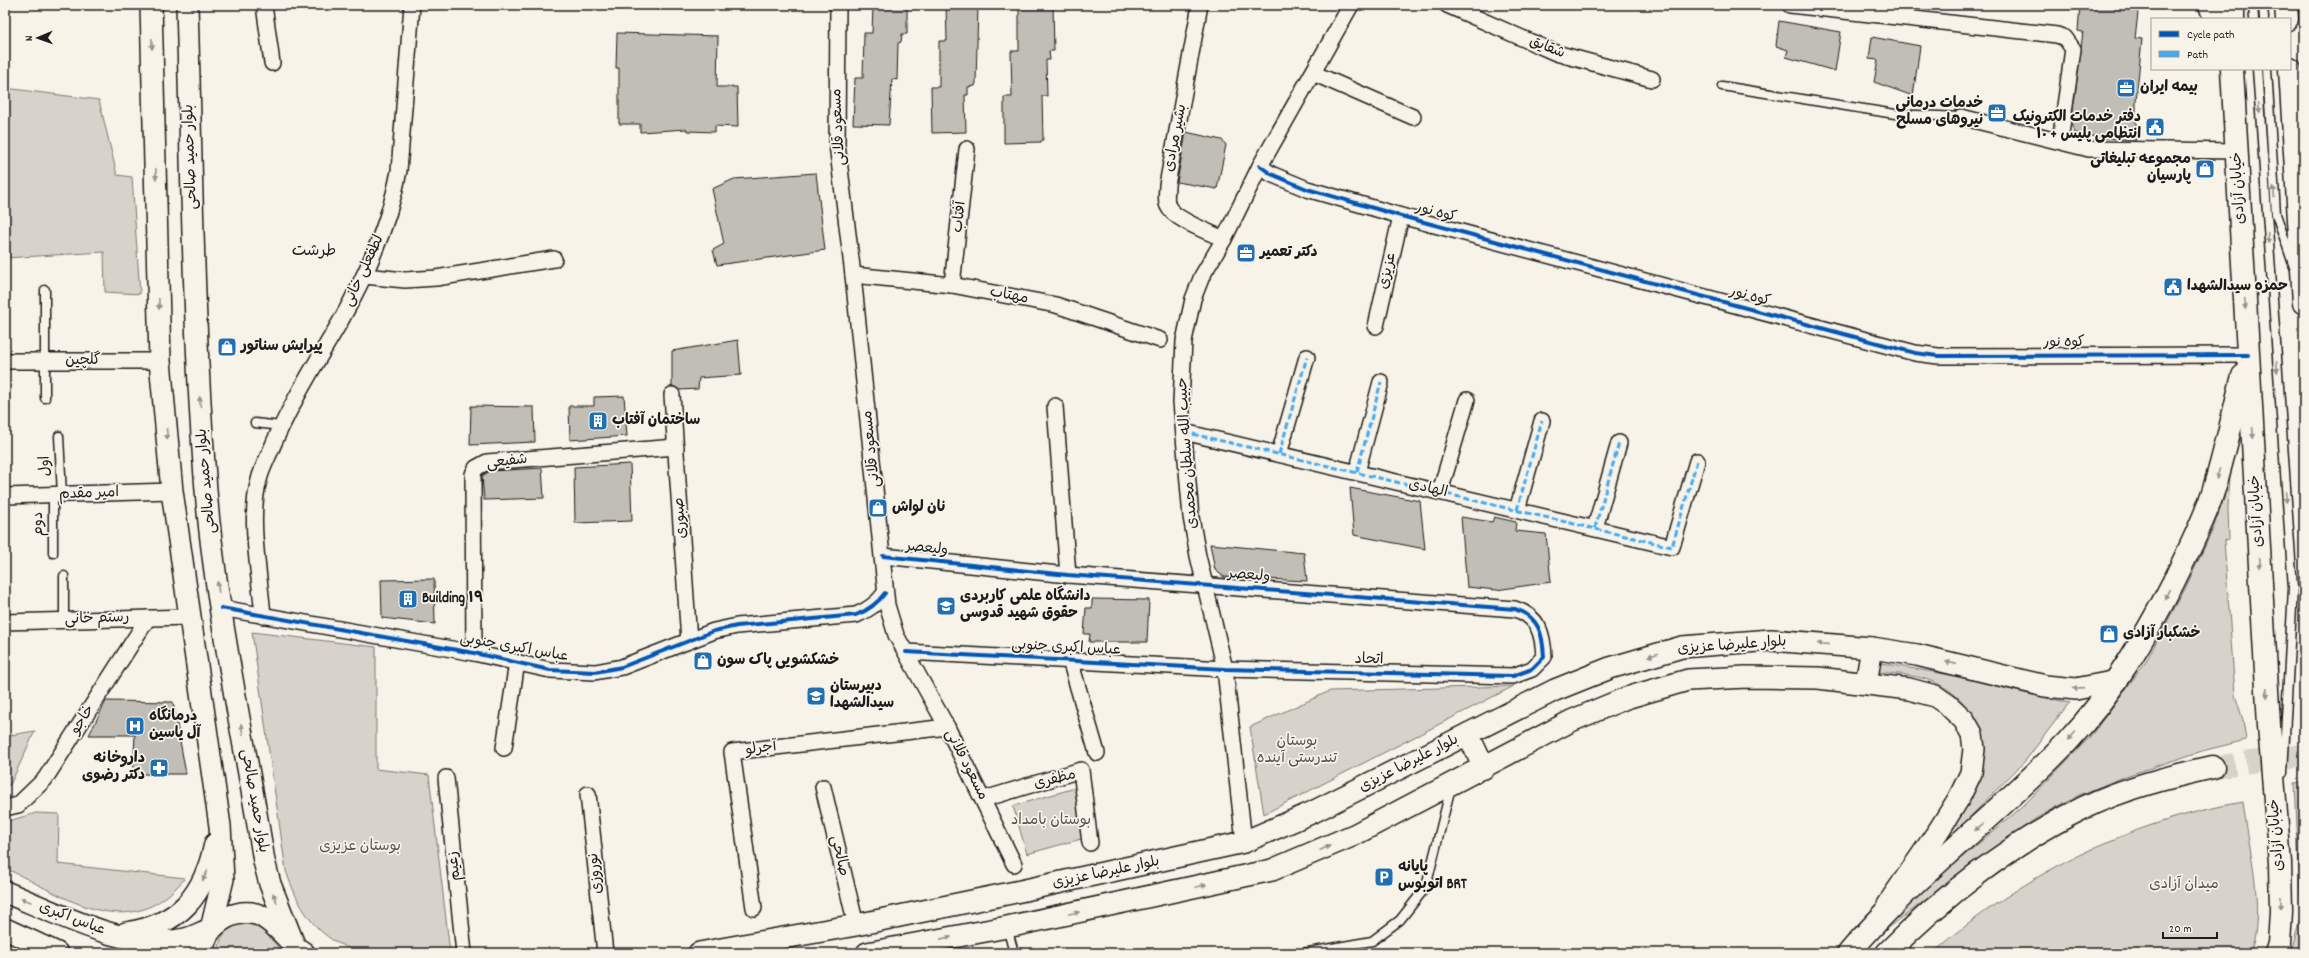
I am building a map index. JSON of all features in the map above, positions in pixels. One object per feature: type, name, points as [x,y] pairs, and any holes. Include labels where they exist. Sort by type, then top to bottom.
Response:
[{"type":"main road","points":[[151,5],[160,361],[172,491],[220,826],[223,879],[211,929],[203,946],[203,953]]},
{"type":"main road","name":"بلوار حمید صالحی","points":[[187,5],[197,362],[207,504],[221,608],[264,861],[270,884],[300,951]]},
{"type":"main road","points":[[2210,5],[2215,18]]},
{"type":"main road","points":[[2233,5],[2233,18]]},
{"type":"main road","points":[[2286,5],[2287,18]]},
{"type":"main road","name":"خیابان آزادی","points":[[2232,70],[2269,725],[2280,864],[2281,911],[2279,944],[2276,953]]},
{"type":"main road","points":[[2290,70],[2301,196],[2304,303]]},
{"type":"main road","points":[[1849,953],[1878,918],[1985,821],[2069,740],[2117,681],[2148,630],[2182,563],[2210,501],[2248,355]]},
{"type":"main road","name":"بلوار علیرضا عزیزی","points":[[699,953],[856,924],[1094,875],[1244,842],[1313,812],[1580,679],[1610,668],[1682,647],[1771,640],[1872,648],[1917,655],[2045,686],[2076,689],[2117,681]]},
{"type":"main road","points":[[1866,683],[1872,648]]},
{"type":"main road","name":"بلوار علیرضا عزیزی","points":[[867,953],[1007,927],[1250,876],[1294,862],[1335,844],[1484,768],[1571,721],[1626,698],[1688,680],[1784,677],[1866,683],[1934,696],[1948,705],[1964,720],[1972,734],[1974,749],[1971,773],[1959,798],[1878,918]]},
{"type":"main road","points":[[1468,734],[1484,768]]},
{"type":"main road","points":[[1887,953],[1938,906],[2007,853],[2045,829],[2084,808],[2125,791],[2159,780],[2213,767]]},
{"type":"main road","points":[[114,935],[158,926],[184,909],[194,898],[211,865],[220,826]]},
{"type":"main road","points":[[1244,842],[1250,876]]},
{"type":"main road","name":"عباس اکبری","points":[[5,892],[114,935],[137,941],[161,942],[185,939],[211,929]]},
{"type":"main road","points":[[211,929],[224,918],[240,913],[256,914],[272,922],[300,951]]},
{"type":"main road","points":[[5,929],[57,953]]},
{"type":"street","points":[[264,5],[272,63]]},
{"type":"street","name":"لطفعلی خانی","points":[[263,616],[255,518],[259,480],[281,426],[302,383],[340,322],[364,276],[378,246],[395,195],[399,171],[412,5]]},
{"type":"street","name":"مسعود قلانی","points":[[838,5],[836,126],[883,556],[885,593],[892,626],[984,799],[1014,864]]},
{"type":"street","name":"بشیر مرادی","points":[[1200,5],[1167,185],[1167,206],[1172,213],[1183,220],[1224,239]]},
{"type":"street","name":"حبیب الله سلطان محمدی","points":[[1244,842],[1225,669],[1204,584],[1191,517],[1181,402],[1184,341],[1193,299],[1202,276],[1224,239],[1260,166],[1351,5]]},
{"type":"street","name":"شقایق","points":[[1447,5],[1556,53],[1652,78]]},
{"type":"street","points":[[1790,5],[2057,35],[2065,38],[2073,49],[2060,142]]},
{"type":"street","points":[[1313,73],[1413,117]]},
{"type":"street","points":[[1961,116],[2089,149],[2237,151]]},
{"type":"street","name":"آفتاب","points":[[952,285],[967,149]]},
{"type":"street","name":"کوه نور","points":[[1260,166],[1271,174],[1307,189],[1401,216],[1915,353],[1938,356],[2248,355]]},
{"type":"street","name":"عزیزی","points":[[1376,326],[1401,216]]},
{"type":"street","points":[[364,276],[405,280],[436,278],[554,259]]},
{"type":"street","name":"مهتاب","points":[[853,274],[952,285],[1056,305],[1160,340]]},
{"type":"street","points":[[1279,454],[1307,357]]},
{"type":"street","name":"گلچین","points":[[5,362],[160,361]]},
{"type":"street","points":[[1356,472],[1381,382]]},
{"type":"street","name":"صبوری","points":[[672,395],[689,641]]},
{"type":"street","points":[[1440,492],[1467,400]]},
{"type":"street","points":[[1055,406],[1068,575]]},
{"type":"street","points":[[1517,510],[1542,420]]},
{"type":"street","name":"الهادی","points":[[1184,432],[1672,547],[1697,461]]},
{"type":"street","points":[[1595,528],[1619,443]]},
{"type":"street","name":"شفیعی","points":[[474,653],[473,474],[476,468],[487,462],[676,447]]},
{"type":"street","name":"امیر مقدم","points":[[5,496],[172,491]]},
{"type":"street","name":"ولیعصر","points":[[883,556],[1068,575],[1204,584],[1515,609],[1526,613],[1541,629],[1544,657],[1532,669],[1513,676]]},
{"type":"street","name":"عباس اکبری جنوبی","points":[[221,608],[474,653],[550,670],[595,672],[622,667],[714,630],[737,626],[856,615],[868,610],[880,601],[885,593]]},
{"type":"street","name":"رستم خانی","points":[[5,622],[189,617]]},
{"type":"street","name":"خاجو","points":[[5,808],[18,805],[45,779],[148,618]]},
{"type":"street","name":"عباس اکبری جنوبی","points":[[906,652],[1225,669]]},
{"type":"street","points":[[1070,660],[1097,753]]},
{"type":"street","points":[[504,748],[518,662]]},
{"type":"street","name":"اتحاد","points":[[1225,669],[1513,676]]},
{"type":"street","name":"آجرلو","points":[[754,908],[732,752],[947,727]]},
{"type":"street","name":"مظفری","points":[[984,799],[1081,770],[1090,843]]},
{"type":"street","name":"زعیم","points":[[446,778],[464,953]]},
{"type":"street","name":"صالحی","points":[[823,787],[856,924]]},
{"type":"street","name":"نوروزی","points":[[588,794],[605,953]]},
{"type":"lane","points":[[2253,5],[2254,18]]},
{"type":"lane","points":[[2263,5],[2264,18]]},
{"type":"lane","points":[[2257,70],[2293,588],[2284,725],[2280,864]]},
{"type":"lane","points":[[2267,70],[2276,214],[2304,296]]},
{"type":"lane","points":[[1722,86],[1895,114],[1961,116]]},
{"type":"lane","points":[[45,290],[45,398]]},
{"type":"lane","points":[[255,423],[281,426]]},
{"type":"lane","name":"اول","points":[[57,495],[59,436]]},
{"type":"lane","name":"دوم","points":[[53,553],[57,495]]},
{"type":"lane","points":[[64,576],[64,620]]},
{"type":"lane","points":[[1302,953],[1372,941],[1400,920],[1426,887],[1452,784]]},
{"type":"lane","points":[[1007,927],[1014,953]]},
{"type":"green space","points":[[5,88],[99,100],[117,175],[132,177],[140,294],[105,292],[104,252],[5,258]]},
{"type":"green space","points":[[2232,444],[2228,508],[2229,539],[2224,540],[2235,695],[2243,720],[2246,740],[2202,751],[2126,776],[2077,796],[2035,819],[1887,929],[1864,953],[1861,953],[1891,917],[2022,807],[2090,737],[2145,663],[2186,587],[2213,529],[2224,498]]},
{"type":"green space","name":"بوستان عزیزی","points":[[252,632],[376,647],[376,769],[429,775],[450,953],[394,955],[371,954],[354,951],[323,933],[314,925],[307,915],[295,894],[286,871]]},
{"type":"green space","points":[[1881,663],[1962,677],[2069,703],[2026,760],[1912,876],[1982,761],[1982,738],[1973,716],[1958,697],[1931,681],[1909,675],[1878,672]]},
{"type":"green space","name":"بوستان تندرستی آینده","points":[[1514,686],[1264,814],[1250,727],[1330,691]]},
{"type":"green space","points":[[35,731],[10,785],[5,785],[5,736]]},
{"type":"green space","points":[[2304,782],[2304,953],[2291,953],[2301,914],[2295,783]]},
{"type":"green space","name":"بوستان بامداد","points":[[1075,788],[1088,837],[1027,854],[1013,806]]},
{"type":"green space","name":"میدان آزادی","points":[[2243,802],[2252,858],[2256,897],[2255,935],[2251,953],[1933,953],[1967,925],[2003,899],[2039,876],[2078,856],[2117,838],[2158,823],[2200,811]]},
{"type":"green space","points":[[36,813],[59,814],[58,864],[185,878],[164,899],[142,910],[120,913],[97,910],[51,892],[5,868],[5,822]]},
{"type":"green space","points":[[246,922],[260,926],[283,953],[219,953],[220,941],[226,932],[230,928],[240,923]]},
{"type":"building","points":[[873,5],[907,5],[907,34],[902,34],[901,42],[898,43],[897,80],[892,79],[889,125],[853,124],[855,78],[863,78],[864,33],[872,33]]},
{"type":"building","points":[[946,5],[978,5],[976,83],[975,86],[968,87],[968,95],[965,95],[966,132],[932,133],[931,87],[939,87],[939,41],[947,41]]},
{"type":"building","points":[[1019,5],[1053,5],[1054,51],[1049,51],[1050,60],[1046,60],[1047,96],[1042,96],[1043,139],[1041,142],[1004,143],[1004,97],[1012,97],[1011,51],[1019,51]]},
{"type":"building","points":[[2080,5],[2139,5],[2135,38],[2142,39],[2136,101],[2136,140],[2103,138],[2075,133],[2071,124],[2083,32],[2078,31]]},
{"type":"building","points":[[1779,21],[1841,32],[1835,71],[1786,57],[1788,50],[1776,46]]},
{"type":"building","points":[[617,33],[718,36],[717,87],[737,87],[738,127],[715,126],[715,132],[687,131],[687,129],[640,132],[640,124],[619,124],[619,68],[616,68]]},
{"type":"building","points":[[1872,37],[1920,46],[1913,96],[1874,82],[1878,60],[1869,59]]},
{"type":"building","points":[[1186,132],[1222,140],[1226,145],[1217,189],[1177,182]]},
{"type":"building","points":[[816,173],[825,250],[717,265],[713,250],[724,244],[712,189],[734,179]]},
{"type":"building","points":[[738,340],[741,375],[699,378],[698,389],[680,390],[672,386],[672,351]]},
{"type":"building","name":"ساختمان آفتاب","points":[[624,396],[627,436],[570,440],[569,406],[594,406],[594,397]]},
{"type":"building","points":[[471,406],[534,407],[535,442],[470,445]]},
{"type":"building","points":[[630,464],[632,521],[575,523],[574,467]]},
{"type":"building","points":[[542,468],[544,498],[484,500],[482,476],[490,471]]},
{"type":"building","points":[[1350,488],[1420,501],[1425,549],[1354,535]]},
{"type":"building","points":[[1461,517],[1492,522],[1494,517],[1516,522],[1515,531],[1546,534],[1551,582],[1496,590],[1467,587]]},
{"type":"building","points":[[1210,544],[1304,553],[1307,581],[1224,577],[1215,570]]},
{"type":"building","name":"Building ۱۹","points":[[434,579],[435,624],[382,618],[381,580]]},
{"type":"building","points":[[1092,599],[1149,600],[1147,642],[1089,642],[1090,634],[1084,634],[1086,608],[1092,608]]},
{"type":"building","points":[[106,701],[173,702],[186,774],[133,774],[135,735],[89,735]]},
{"type":"tunnel","points":[[2213,767],[2304,755]]},
{"type":"marked path","points":[[1279,454],[1307,357]]},
{"type":"marked path","points":[[1357,472],[1381,382]]},
{"type":"marked path","points":[[1517,510],[1542,421]]},
{"type":"marked path","points":[[1184,432],[1672,547],[1697,461]]},
{"type":"marked path","points":[[1595,528],[1619,443]]},
{"type":"cycle path","points":[[1260,166],[1271,174],[1307,189],[1401,216],[1915,353],[1938,356],[2248,355]]},
{"type":"cycle path","points":[[883,556],[1068,575],[1515,609],[1530,617],[1538,627],[1541,634],[1544,657],[1532,669],[1513,676],[1225,669],[906,652]]},
{"type":"cycle path","points":[[221,608],[474,653],[550,670],[595,672],[622,667],[714,631],[737,626],[856,615],[872,606],[885,593]]},
{"type":"place","name":"بیمه ایران","points":[[2126,88]]},
{"type":"place","name":"خدمات درمانی نیروهای مسلح","points":[[1997,113]]},
{"type":"place","name":"دفتر خدمات الکترونیک انتظامی پلیس + ۱۰","points":[[2155,127]]},
{"type":"place","name":"مجموعه تبلیغاتی پارسیان","points":[[2205,169]]},
{"type":"place","name":"دکتر تعمیر","points":[[1246,253]]},
{"type":"place","name":"حمزه سیدالشهدا","points":[[2173,287]]},
{"type":"place","name":"پیرایش سناتور","points":[[227,347]]},
{"type":"place","name":"ساختمان آفتاب","points":[[598,421]]},
{"type":"place","name":"نان لواش","points":[[878,508]]},
{"type":"place","name":"Building ۱۹","points":[[408,599]]},
{"type":"place","name":"دانشگاه علمی کاربردی حقوق شهید قدوسی","points":[[946,606]]},
{"type":"place","name":"خشکبار آزادی","points":[[2109,634]]},
{"type":"place","name":"خشکشویی پاک سون","points":[[703,661]]},
{"type":"place","name":"دبيرستان سیدالشهدا","points":[[816,696]]},
{"type":"place","name":"درمانگاه آل یاسین","points":[[135,726]]},
{"type":"place","name":"داروخانه دکتر رضوی","points":[[159,768]]},
{"type":"place","name":"پایانه اتوبوس BRT","points":[[1384,877]]},
{"type":"district","name":"طرشت","points":[[314,251]]}]
